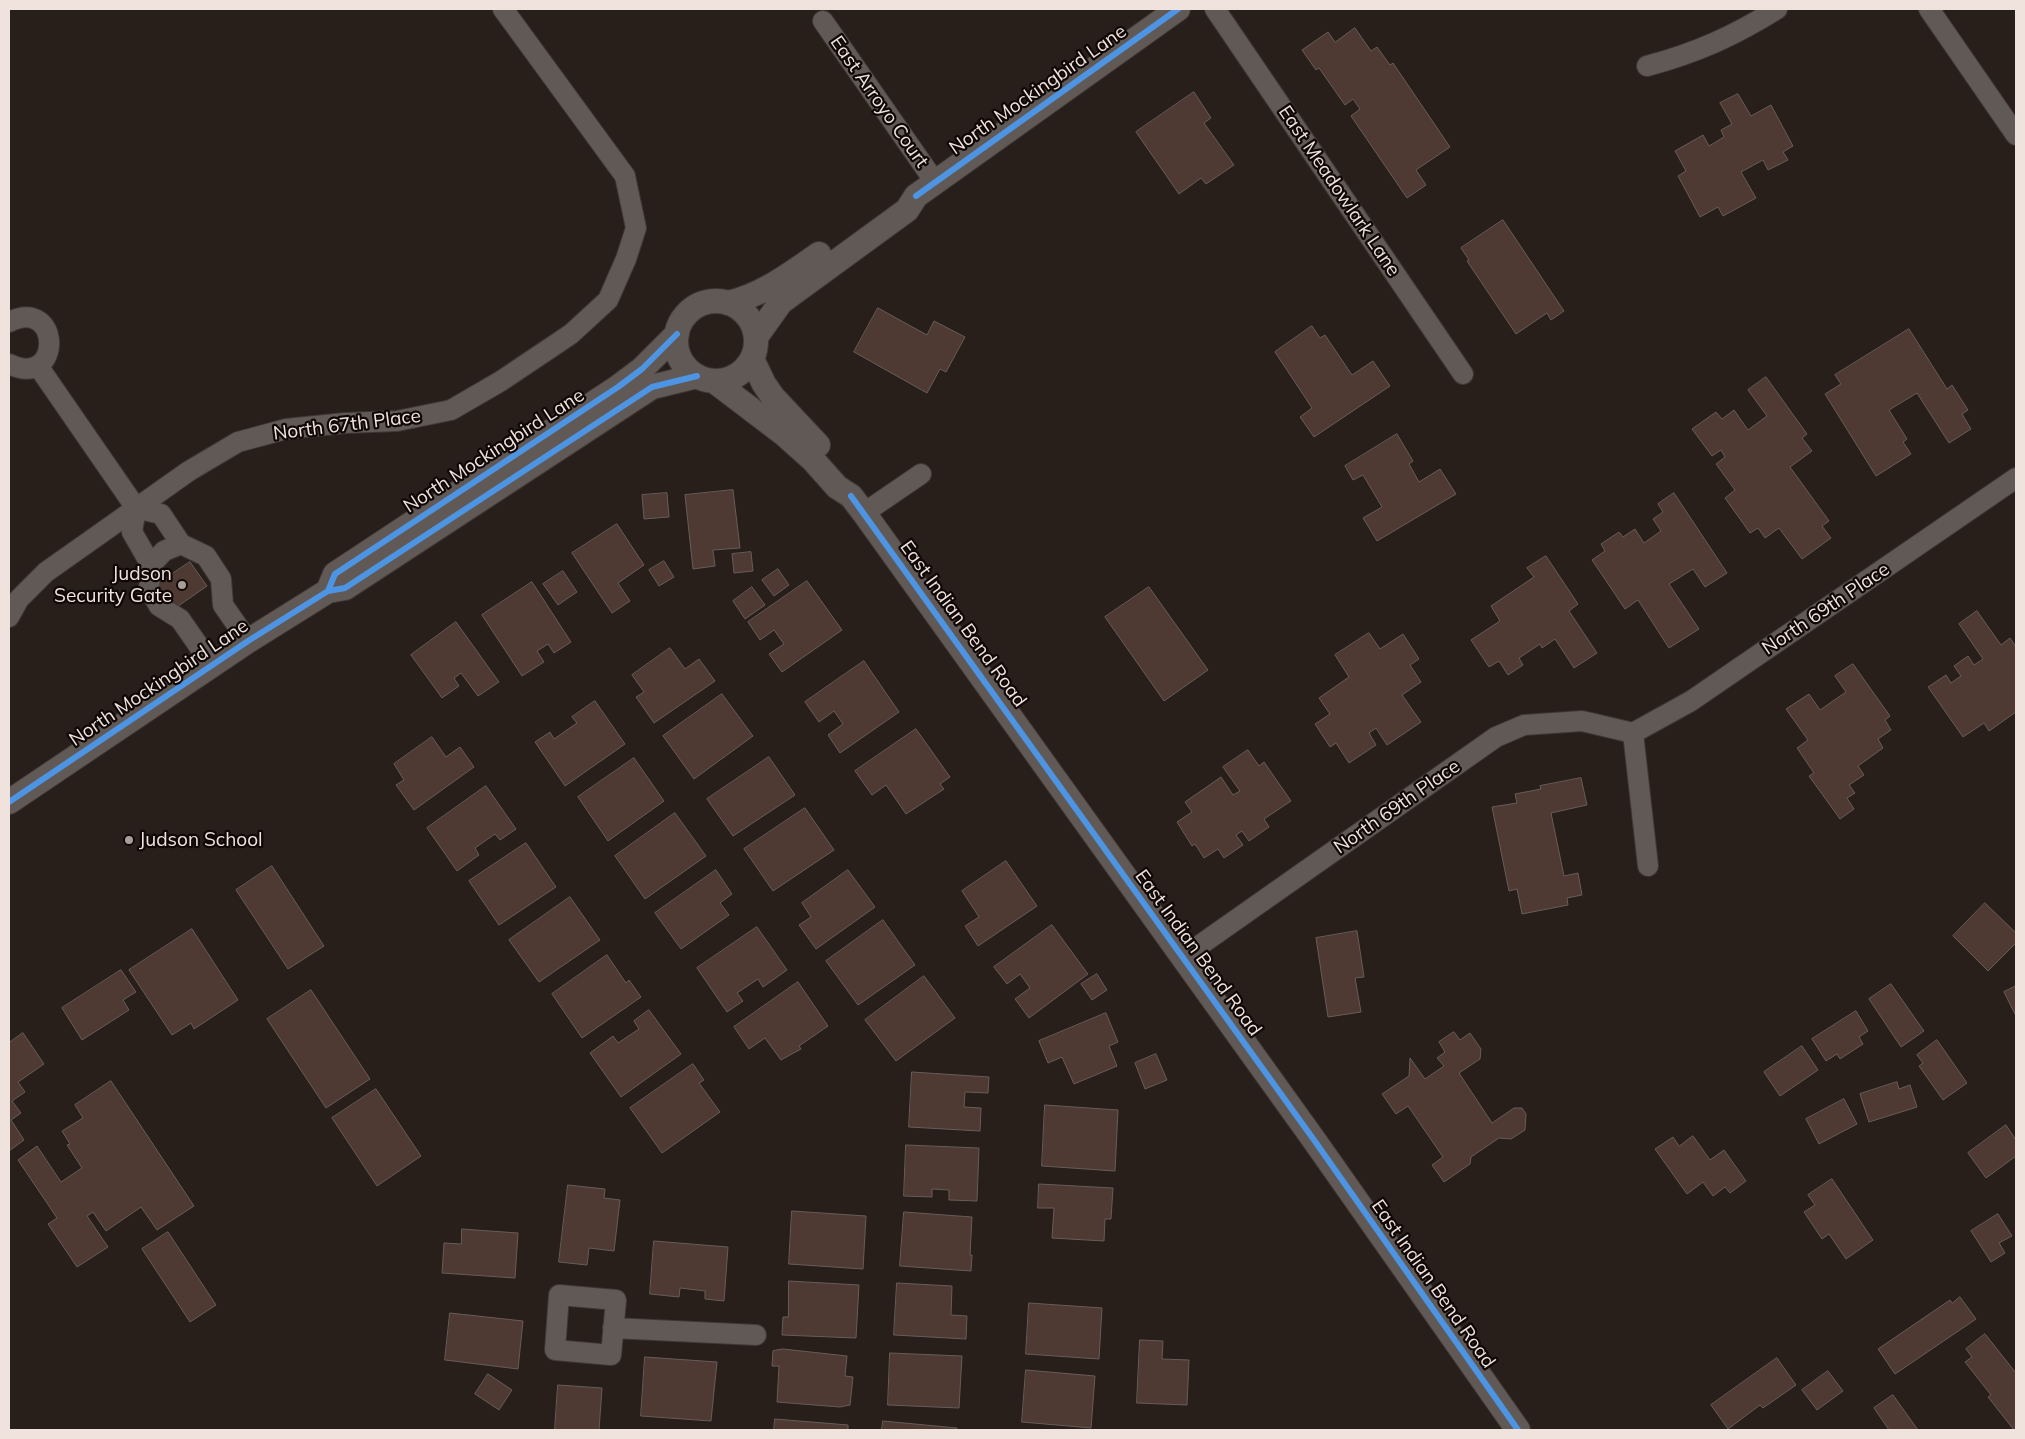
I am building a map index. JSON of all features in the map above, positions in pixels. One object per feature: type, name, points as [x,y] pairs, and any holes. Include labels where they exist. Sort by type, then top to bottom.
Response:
[{"type":"street","name":"North 67th Place","points":[[9,617],[19,599],[46,572],[189,471],[238,442],[286,429],[345,423],[397,421],[451,410],[501,381],[570,334],[608,300],[626,259],[636,228],[625,176],[503,9]]},
{"type":"street","name":"North Mockingbird Lane","points":[[9,802],[248,641],[328,591],[345,588],[652,387],[706,378],[725,380],[738,374],[781,302],[907,210],[916,196],[1178,9]]},
{"type":"street","name":"East Meadowlark Lane","points":[[1215,9],[1463,374]]},
{"type":"street","points":[[1647,66],[1698,51],[1727,38],[1777,9]]},
{"type":"street","points":[[1929,9],[2016,135]]},
{"type":"street","name":"East Arroyo Court","points":[[823,21],[935,182]]},
{"type":"street","name":"North Mockingbird Lane","points":[[328,591],[335,574],[618,387],[642,369],[677,334],[681,322],[688,313],[708,302],[719,301],[728,303],[746,299],[764,291],[900,199],[916,196]]},
{"type":"street","points":[[728,303],[747,317],[754,327],[754,348]]},
{"type":"street","points":[[9,322],[18,318],[34,318],[42,324],[48,333],[50,342],[49,350],[38,366],[22,369],[9,364]]},
{"type":"street","points":[[677,334],[676,344],[678,353],[690,370],[706,378]]},
{"type":"street","name":"East Indian Bend Road","points":[[754,348],[773,398],[826,453],[846,481],[858,505],[1183,957],[1518,1430]]},
{"type":"street","points":[[38,366],[136,508],[161,514],[181,544],[206,556],[220,579],[223,605],[248,641]]},
{"type":"street","name":"East Indian Bend Road","points":[[706,378],[785,435],[813,460],[837,487],[858,505]]},
{"type":"street","points":[[858,505],[921,474]]},
{"type":"street","name":"North 69th Place","points":[[1183,957],[1496,737],[1524,725],[1582,720],[1633,733],[1691,701],[2016,478]]},
{"type":"street","points":[[136,508],[132,532],[151,565],[149,590],[159,606],[180,619],[212,666]]},
{"type":"street","points":[[151,565],[164,551],[181,544]]},
{"type":"street","points":[[1633,733],[1648,866]]},
{"type":"street","points":[[614,1328],[756,1335]]},
{"type":"building","points":[[1355,28],[1371,51],[1377,47],[1390,65],[1393,63],[1450,147],[1416,170],[1426,185],[1407,198],[1351,116],[1360,109],[1353,99],[1345,105],[1319,68],[1316,70],[1302,50],[1328,32],[1335,42]]},
{"type":"building","points":[[1194,92],[1211,118],[1204,123],[1234,165],[1206,184],[1201,178],[1179,194],[1136,132]]},
{"type":"building","points":[[1738,94],[1751,116],[1771,105],[1793,146],[1783,152],[1788,160],[1768,170],[1763,160],[1741,172],[1756,198],[1723,216],[1718,207],[1700,217],[1678,176],[1686,171],[1675,151],[1703,135],[1709,146],[1724,137],[1721,130],[1732,124],[1720,103]]},
{"type":"building","points":[[1503,220],[1564,311],[1551,320],[1547,313],[1516,334],[1467,261],[1469,260],[1461,248]]},
{"type":"building","points":[[878,308],[927,335],[934,321],[965,337],[946,372],[940,369],[927,393],[854,352]]},
{"type":"building","points":[[1312,326],[1320,338],[1325,335],[1352,375],[1373,361],[1390,386],[1314,437],[1300,417],[1312,408],[1275,352]]},
{"type":"building","points":[[1909,329],[1947,389],[1952,385],[1968,410],[1962,414],[1971,429],[1949,443],[1917,393],[1889,410],[1907,439],[1903,442],[1911,454],[1876,476],[1825,394],[1841,384],[1835,375]]},
{"type":"building","points":[[1766,377],[1807,434],[1802,438],[1812,451],[1790,467],[1829,521],[1822,526],[1831,538],[1802,559],[1779,528],[1765,538],[1758,528],[1750,533],[1725,498],[1735,490],[1716,464],[1725,457],[1721,450],[1712,456],[1692,429],[1716,412],[1722,419],[1734,410],[1748,430],[1767,416],[1748,390]]},
{"type":"building","points":[[1397,434],[1413,461],[1409,464],[1419,482],[1440,469],[1456,494],[1377,541],[1363,518],[1382,507],[1363,475],[1353,480],[1345,466]]},
{"type":"building","points":[[733,490],[740,548],[713,550],[715,566],[693,569],[685,495]]},
{"type":"building","points":[[667,493],[669,517],[644,519],[642,495]]},
{"type":"building","points":[[1674,493],[1727,573],[1705,587],[1693,569],[1669,584],[1699,629],[1669,648],[1638,600],[1625,609],[1592,560],[1605,551],[1601,544],[1619,532],[1623,537],[1635,529],[1644,543],[1661,531],[1653,519],[1663,512],[1658,504]]},
{"type":"building","points":[[617,524],[644,565],[618,583],[630,601],[612,613],[572,553]]},
{"type":"building","points":[[751,552],[753,571],[734,573],[732,554]]},
{"type":"building","points":[[1546,556],[1578,604],[1569,611],[1597,653],[1574,668],[1555,639],[1542,648],[1540,644],[1519,658],[1523,665],[1508,675],[1499,661],[1489,667],[1471,640],[1500,621],[1491,606],[1534,577],[1527,568]]},
{"type":"building","points":[[664,561],[674,577],[659,586],[649,570]]},
{"type":"building","name":"Judson Security Gate","points":[[190,562],[207,586],[174,609],[157,584]]},
{"type":"building","points":[[778,569],[789,585],[774,596],[762,580]]},
{"type":"building","points":[[563,571],[577,592],[558,605],[543,584]]},
{"type":"building","points":[[807,581],[842,630],[782,672],[769,654],[784,644],[774,630],[760,640],[748,622]]},
{"type":"building","points":[[532,582],[571,642],[554,653],[548,644],[537,651],[544,662],[522,676],[482,615]]},
{"type":"building","points":[[752,587],[765,605],[745,619],[733,601]]},
{"type":"building","points":[[1149,587],[1208,670],[1164,701],[1105,617]]},
{"type":"building","points":[[1977,611],[2001,645],[2010,638],[2016,647],[2016,712],[1989,731],[1984,723],[1963,737],[1928,687],[1946,675],[1951,683],[1961,676],[1954,666],[1968,656],[1974,665],[1983,659],[1959,624]]},
{"type":"building","points":[[456,622],[499,682],[478,696],[461,673],[454,678],[459,686],[442,698],[411,655]]},
{"type":"building","points":[[1369,633],[1380,649],[1403,634],[1419,659],[1410,665],[1421,682],[1402,695],[1421,722],[1387,745],[1376,728],[1369,733],[1376,745],[1349,763],[1336,743],[1330,747],[1315,724],[1330,714],[1319,698],[1349,677],[1335,655]]},
{"type":"building","points":[[670,648],[685,669],[699,659],[715,681],[654,723],[636,697],[644,692],[632,675]]},
{"type":"building","points":[[864,661],[899,712],[840,753],[828,735],[843,724],[834,711],[819,722],[805,702]]},
{"type":"building","points":[[1853,664],[1890,716],[1885,720],[1891,730],[1878,739],[1883,748],[1858,766],[1864,775],[1849,785],[1855,793],[1847,798],[1854,809],[1840,819],[1809,776],[1814,773],[1797,748],[1808,740],[1786,709],[1809,694],[1820,710],[1846,692],[1835,676]]},
{"type":"building","points":[[722,694],[753,736],[694,779],[663,736]]},
{"type":"building","points":[[595,701],[625,744],[565,786],[535,742],[550,732],[554,739],[577,723],[572,717]]},
{"type":"building","points":[[916,729],[950,777],[940,784],[944,789],[906,814],[886,785],[872,795],[855,771]]},
{"type":"building","points":[[432,737],[446,757],[460,747],[474,767],[414,810],[396,785],[404,780],[394,764]]},
{"type":"building","points":[[1248,750],[1259,766],[1264,762],[1291,801],[1264,819],[1269,827],[1249,841],[1242,831],[1236,835],[1243,845],[1224,858],[1218,849],[1204,858],[1195,844],[1192,846],[1177,822],[1192,812],[1185,802],[1221,777],[1233,795],[1240,791],[1223,767]]},
{"type":"building","points":[[769,757],[795,795],[733,836],[707,799]]},
{"type":"building","points":[[634,758],[664,801],[608,841],[578,797]]},
{"type":"building","points":[[1581,778],[1587,805],[1551,813],[1564,876],[1578,873],[1582,895],[1567,898],[1568,905],[1522,914],[1517,889],[1509,891],[1492,807],[1517,803],[1515,794],[1541,789],[1540,786]]},
{"type":"building","points":[[486,786],[516,829],[500,840],[495,834],[475,848],[479,855],[457,871],[427,828]]},
{"type":"building","points":[[805,808],[834,850],[773,891],[744,849]]},
{"type":"building","points":[[675,813],[706,856],[645,899],[615,856]]},
{"type":"building","points":[[526,843],[556,887],[499,925],[469,881]]},
{"type":"building","points":[[1006,861],[1037,906],[978,946],[965,926],[979,917],[962,891]]},
{"type":"building","points":[[272,866],[324,946],[288,969],[236,890]]},
{"type":"building","points":[[716,870],[732,894],[720,903],[729,915],[681,949],[655,913]]},
{"type":"building","points":[[848,870],[875,907],[816,949],[799,925],[811,917],[802,903]]},
{"type":"building","points":[[570,897],[600,940],[539,982],[509,940]]},
{"type":"building","points":[[1985,903],[2016,933],[2016,943],[1988,971],[1953,936]]},
{"type":"building","points":[[883,920],[915,965],[858,1005],[826,961]]},
{"type":"building","points":[[1052,925],[1088,974],[1029,1018],[1015,999],[1030,988],[1020,974],[1007,984],[994,967]]},
{"type":"building","points":[[757,927],[787,970],[763,987],[758,979],[737,993],[743,1001],[727,1012],[697,968]]},
{"type":"building","points":[[192,929],[238,1000],[194,1029],[191,1023],[172,1035],[129,970]]},
{"type":"building","points":[[1357,931],[1364,977],[1355,978],[1361,1012],[1328,1017],[1316,938]]},
{"type":"building","points":[[607,955],[626,983],[629,980],[641,997],[582,1038],[552,994]]},
{"type":"building","points":[[121,970],[136,992],[123,1000],[129,1010],[82,1040],[62,1008]]},
{"type":"building","points":[[1097,974],[1107,990],[1092,1000],[1081,984]]},
{"type":"building","points":[[924,976],[955,1018],[896,1061],[865,1020]]},
{"type":"building","points":[[798,982],[828,1026],[799,1046],[801,1049],[781,1060],[765,1038],[749,1049],[734,1027]]},
{"type":"building","points":[[1891,984],[1924,1031],[1901,1047],[1869,999]]},
{"type":"building","points":[[2016,986],[2016,1016],[2004,992]]},
{"type":"building","points":[[311,990],[370,1079],[326,1108],[267,1019]]},
{"type":"building","points":[[649,1010],[681,1054],[621,1097],[590,1053],[613,1036],[618,1043],[639,1029],[634,1021]]},
{"type":"building","points":[[1856,1011],[1868,1031],[1859,1037],[1863,1044],[1840,1059],[1837,1054],[1826,1061],[1812,1039]]},
{"type":"building","points":[[1106,1013],[1118,1042],[1109,1046],[1117,1066],[1074,1084],[1062,1057],[1048,1063],[1039,1041]]},
{"type":"building","points":[[1454,1032],[1460,1040],[1470,1033],[1481,1049],[1480,1059],[1459,1073],[1492,1123],[1514,1108],[1522,1108],[1526,1114],[1525,1130],[1511,1139],[1499,1138],[1471,1157],[1470,1164],[1444,1182],[1432,1165],[1443,1157],[1408,1106],[1396,1114],[1382,1094],[1409,1076],[1410,1058],[1425,1079],[1444,1066],[1437,1058],[1445,1052],[1439,1042]]},
{"type":"building","points":[[23,1033],[44,1064],[18,1082],[25,1092],[12,1101],[21,1113],[11,1120],[24,1140],[9,1151],[9,1043]]},
{"type":"building","points":[[1937,1040],[1967,1083],[1943,1100],[1919,1066],[1923,1063],[1917,1055]]},
{"type":"building","points":[[1802,1046],[1818,1070],[1780,1096],[1764,1072]]},
{"type":"building","points":[[1156,1054],[1167,1080],[1145,1089],[1135,1063]]},
{"type":"building","points":[[693,1064],[704,1080],[699,1083],[720,1112],[662,1153],[630,1108]]},
{"type":"building","points":[[912,1072],[989,1077],[988,1093],[965,1092],[964,1107],[981,1108],[980,1131],[909,1127]]},
{"type":"building","points":[[111,1081],[194,1206],[157,1230],[141,1207],[106,1231],[93,1212],[87,1216],[108,1247],[77,1267],[48,1224],[57,1218],[18,1160],[37,1146],[61,1182],[82,1168],[67,1145],[70,1144],[62,1131],[83,1118],[75,1105]]},
{"type":"building","points":[[1897,1082],[1899,1089],[1910,1085],[1917,1107],[1869,1122],[1860,1094]]},
{"type":"building","points":[[376,1089],[421,1156],[377,1186],[332,1118]]},
{"type":"building","points":[[1844,1099],[1857,1124],[1819,1144],[1806,1119]]},
{"type":"building","points":[[1045,1105],[1118,1110],[1115,1171],[1042,1166]]},
{"type":"building","points":[[2006,1125],[2016,1140],[2016,1156],[1986,1178],[1968,1153]]},
{"type":"building","points":[[1693,1136],[1710,1160],[1724,1150],[1746,1181],[1730,1193],[1725,1187],[1713,1196],[1703,1182],[1687,1194],[1655,1149],[1673,1137],[1679,1146]]},
{"type":"building","points":[[906,1145],[979,1148],[977,1201],[949,1200],[949,1190],[932,1189],[932,1197],[904,1196]]},
{"type":"building","points":[[1832,1179],[1873,1240],[1846,1259],[1829,1234],[1822,1239],[1804,1212],[1815,1205],[1808,1195]]},
{"type":"building","points":[[1039,1184],[1113,1188],[1111,1219],[1105,1219],[1104,1241],[1052,1238],[1054,1208],[1038,1208]]},
{"type":"building","points":[[568,1185],[605,1189],[604,1198],[620,1200],[614,1251],[589,1248],[587,1265],[559,1262]]},
{"type":"building","points":[[792,1211],[866,1216],[863,1269],[789,1264]]},
{"type":"building","points":[[904,1212],[972,1217],[971,1271],[900,1266]]},
{"type":"building","points":[[1998,1214],[2012,1236],[1999,1243],[2005,1253],[1991,1262],[1971,1231]]},
{"type":"building","points":[[462,1229],[518,1233],[515,1278],[442,1273],[444,1243],[461,1244]]},
{"type":"building","points":[[168,1232],[216,1305],[190,1322],[142,1249]]},
{"type":"building","points":[[654,1241],[728,1247],[724,1301],[705,1299],[705,1291],[680,1288],[679,1297],[650,1294]]},
{"type":"building","points":[[789,1281],[859,1285],[856,1338],[782,1335],[783,1317],[788,1317]]},
{"type":"building","points":[[897,1283],[952,1286],[951,1315],[967,1316],[966,1339],[894,1335]]},
{"type":"building","points":[[1960,1297],[1976,1319],[1895,1374],[1878,1349],[1950,1300],[1952,1303]]},
{"type":"building","points":[[1029,1303],[1102,1308],[1099,1359],[1026,1354]]},
{"type":"building","points":[[450,1313],[523,1321],[518,1369],[445,1360]]},
{"type":"building","points":[[1985,1334],[2016,1373],[2016,1430],[2014,1430],[1988,1397],[1991,1395],[1965,1362],[1972,1357],[1966,1349]]},
{"type":"building","points":[[1140,1340],[1163,1341],[1162,1359],[1189,1360],[1187,1405],[1137,1403]]},
{"type":"building","points":[[783,1349],[847,1356],[845,1376],[853,1377],[850,1405],[840,1407],[777,1402],[779,1366],[772,1366],[773,1351]]},
{"type":"building","points":[[890,1353],[962,1356],[959,1408],[888,1405]]},
{"type":"building","points":[[645,1357],[717,1362],[711,1421],[641,1416]]},
{"type":"building","points":[[1777,1358],[1796,1385],[1763,1408],[1760,1405],[1728,1429],[1711,1405]]},
{"type":"building","points":[[1026,1370],[1095,1376],[1091,1428],[1022,1422]]},
{"type":"building","points":[[1828,1371],[1843,1391],[1817,1410],[1802,1390]]},
{"type":"building","points":[[488,1374],[512,1390],[499,1410],[475,1394]]},
{"type":"building","points":[[558,1385],[602,1388],[599,1430],[555,1430]]},
{"type":"building","points":[[1893,1395],[1918,1430],[1889,1430],[1874,1408]]},
{"type":"building","points":[[775,1419],[848,1425],[848,1430],[774,1430]]},
{"type":"building","points":[[883,1421],[957,1428],[957,1430],[882,1430]]},
{"type":"cycle path","points":[[916,196],[1178,9]]},
{"type":"cycle path","points":[[328,591],[335,574],[618,387],[642,369],[677,334]]},
{"type":"cycle path","points":[[9,802],[248,641],[328,591],[345,588],[652,387],[697,376]]},
{"type":"cycle path","points":[[851,496],[1314,1140],[1518,1430]]},
{"type":"place","name":"Judson Security Gate","points":[[182,585]]},
{"type":"place","name":"Judson School","points":[[129,840]]}]
